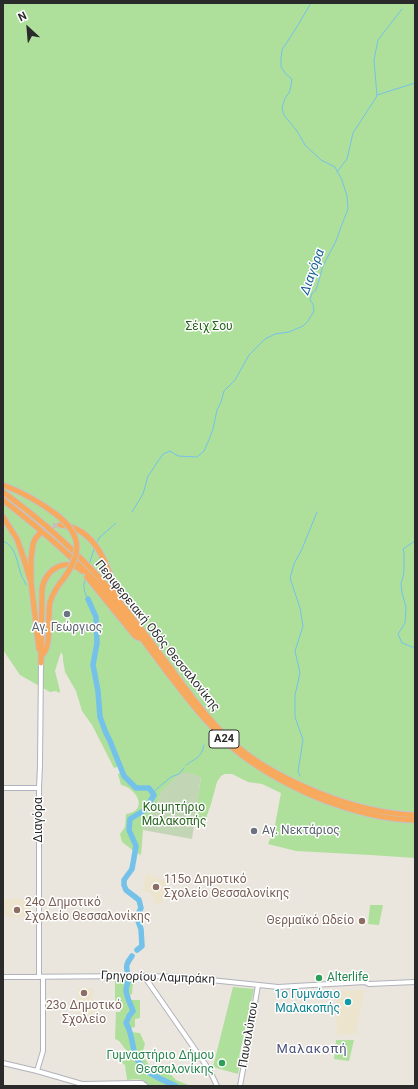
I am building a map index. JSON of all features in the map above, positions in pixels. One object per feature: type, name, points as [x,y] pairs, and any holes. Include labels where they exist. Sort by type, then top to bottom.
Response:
[{"type":"highway","points":[[3,485],[33,500],[66,522],[77,545],[75,560],[51,600],[48,613],[48,636],[45,652],[42,654]]},
{"type":"highway","name":"Περιφερειακή Οδός Θεσσαλονίκης","points":[[3,492],[42,523],[84,561],[119,602],[208,716],[230,739],[255,760],[284,778],[348,804],[384,813],[415,816]]},
{"type":"highway","name":"Περιφερειακή Οδός Θεσσαλονίκης","points":[[3,501],[37,527],[112,600],[181,691],[209,724],[233,748],[251,762],[292,786],[336,804],[384,818],[415,820]]},
{"type":"highway","points":[[3,517],[17,539],[31,582]]},
{"type":"highway","points":[[60,525],[69,526],[76,529],[93,542],[100,552],[110,574],[119,602]]},
{"type":"highway","points":[[40,533],[35,539],[32,550],[31,582],[41,663]]},
{"type":"highway","points":[[41,663],[42,590],[46,577],[54,569],[62,566],[73,566],[81,569]]},
{"type":"main road","name":"Διαγόρα","points":[[37,1071],[44,1051],[41,977],[39,788],[41,663]]},
{"type":"main road","points":[[3,788],[39,788]]},
{"type":"main road","points":[[144,976],[210,1071],[217,1086]]},
{"type":"main road","name":"Γρηγορίου Λαμπράκη","points":[[3,977],[192,977],[280,987],[365,982],[369,984],[415,982]]},
{"type":"main road","name":"Παυσιλύπου","points":[[240,1086],[258,985]]},
{"type":"main road","points":[[3,1063],[79,1083],[140,1083],[145,1086]]},
{"type":"shaded area","points":[[146,874],[168,881],[161,906],[155,904],[151,893],[143,891]]},
{"type":"shaded area","name":"24ο Δημοτικό Σχολείο Θεσσαλονίκης","points":[[3,899],[29,899],[30,917],[4,917]]},
{"type":"shaded area","points":[[78,988],[93,988],[93,1015],[78,1015]]},
{"type":"shaded area","points":[[365,990],[357,1026],[357,1034],[337,1035],[336,991]]},
{"type":"green space","name":"Σέιχ Σου","points":[[3,3],[415,3],[415,858],[296,851],[268,844],[274,830],[281,793],[262,784],[248,782],[232,774],[225,774],[221,776],[217,782],[204,824],[196,827],[197,802],[201,778],[161,792],[158,802],[143,830],[141,855],[135,852],[122,842],[120,834],[125,827],[126,814],[137,809],[139,804],[138,800],[132,790],[121,785],[118,774],[121,772],[121,766],[114,768],[92,725],[82,711],[76,691],[65,672],[61,652],[55,671],[60,691],[59,693],[56,691],[50,692],[20,675],[3,650]]},
{"type":"green space","name":"Κοιμητήριο Μαλακοπής","points":[[180,773],[190,773],[201,777],[192,839],[143,830],[158,802],[161,792]]},
{"type":"green space","points":[[370,905],[383,905],[379,925],[368,924]]},
{"type":"green space","points":[[115,980],[133,980],[132,994],[130,995],[131,1000],[140,1000],[140,1018],[135,1019],[135,1027],[131,1028],[131,1032],[140,1033],[145,1044],[142,1054],[149,1065],[148,1067],[157,1073],[166,1069],[176,1080],[191,1086],[150,1086],[140,1080],[127,1080],[125,1065],[121,1062],[124,1059],[123,1053],[126,1052],[126,1050],[119,1041],[115,1039],[116,1012],[121,1012],[115,1002]]},
{"type":"green space","points":[[233,987],[254,989],[239,1057],[241,1058],[238,1074],[213,1067]]},
{"type":"green space","points":[[336,1040],[354,1040],[349,1061],[334,1059]]},
{"type":"waterway","name":"Διαγόρα","points":[[132,512],[143,494],[148,476],[163,454],[170,451],[178,456],[197,457],[204,451],[213,429],[217,410],[224,391],[235,380],[249,355],[265,339],[275,334],[289,332],[303,326],[314,311],[313,304],[310,300],[312,293],[316,290],[323,266],[336,241],[348,209],[347,196],[342,180],[335,167],[321,160],[305,145],[297,131],[284,115],[282,108],[285,98],[289,93],[292,79],[281,67],[282,50],[311,3]]},
{"type":"waterway","points":[[337,172],[347,159],[353,133],[377,96],[374,60],[378,40],[402,9]]},
{"type":"waterway","points":[[377,95],[415,83]]},
{"type":"waterway","points":[[300,776],[298,771],[303,740],[295,717],[295,695],[300,673],[295,651],[303,626],[300,608],[290,578],[294,564],[302,549],[317,512]]},
{"type":"waterway","points":[[96,544],[99,538],[116,523]]},
{"type":"waterway","points":[[3,541],[8,543],[14,551],[26,585]]},
{"type":"waterway","points":[[415,541],[403,549],[404,570],[401,583],[406,607],[405,623],[398,634],[402,643],[415,648]]},
{"type":"waterway","points":[[89,565],[94,549]]},
{"type":"waterway","points":[[86,578],[84,588],[88,599]]},
{"type":"waterway","points":[[88,599],[96,617],[97,643],[93,665],[98,691],[100,717],[124,776],[136,788],[149,788],[154,795],[145,810],[130,819],[129,830],[136,846],[132,869],[124,880],[124,885],[126,890],[139,900],[141,908],[138,914],[138,921],[141,929],[142,946],[137,950]]},
{"type":"waterway","points":[[186,765],[200,755],[204,745]]},
{"type":"waterway","points":[[152,793],[171,777],[179,774],[184,768]]},
{"type":"waterway","points":[[132,956],[127,965],[128,980],[126,990],[133,1011],[126,1023],[134,1051],[140,1064],[145,1069],[157,1077],[176,1086]]},
{"type":"tunnel","points":[[40,533],[50,526],[60,525]]},
{"type":"place","name":"Αγ. Γεώργιος","points":[[67,614]]},
{"type":"place","name":"Αγ. Νεκτάριος","points":[[254,831]]},
{"type":"place","name":"115o Δημοτικό Σχολείο Θεσσαλονίκης","points":[[156,887]]},
{"type":"place","name":"24ο Δημοτικό Σχολείο Θεσσαλονίκης","points":[[17,910]]},
{"type":"place","name":"Θερμαϊκό Ωδείο","points":[[362,921]]},
{"type":"place","name":"Alterlife","points":[[319,978]]},
{"type":"place","name":"23ο Δημοτικό Σχολείο","points":[[84,993]]},
{"type":"place","name":"1ο Γυμνάσιο Μαλακοπής","points":[[348,1002]]},
{"type":"place","name":"Γυμναστήριο Δήμου Θεσσαλονίκης","points":[[222,1063]]},
{"type":"district","name":"Μαλακοπή","points":[[312,1050]]}]
